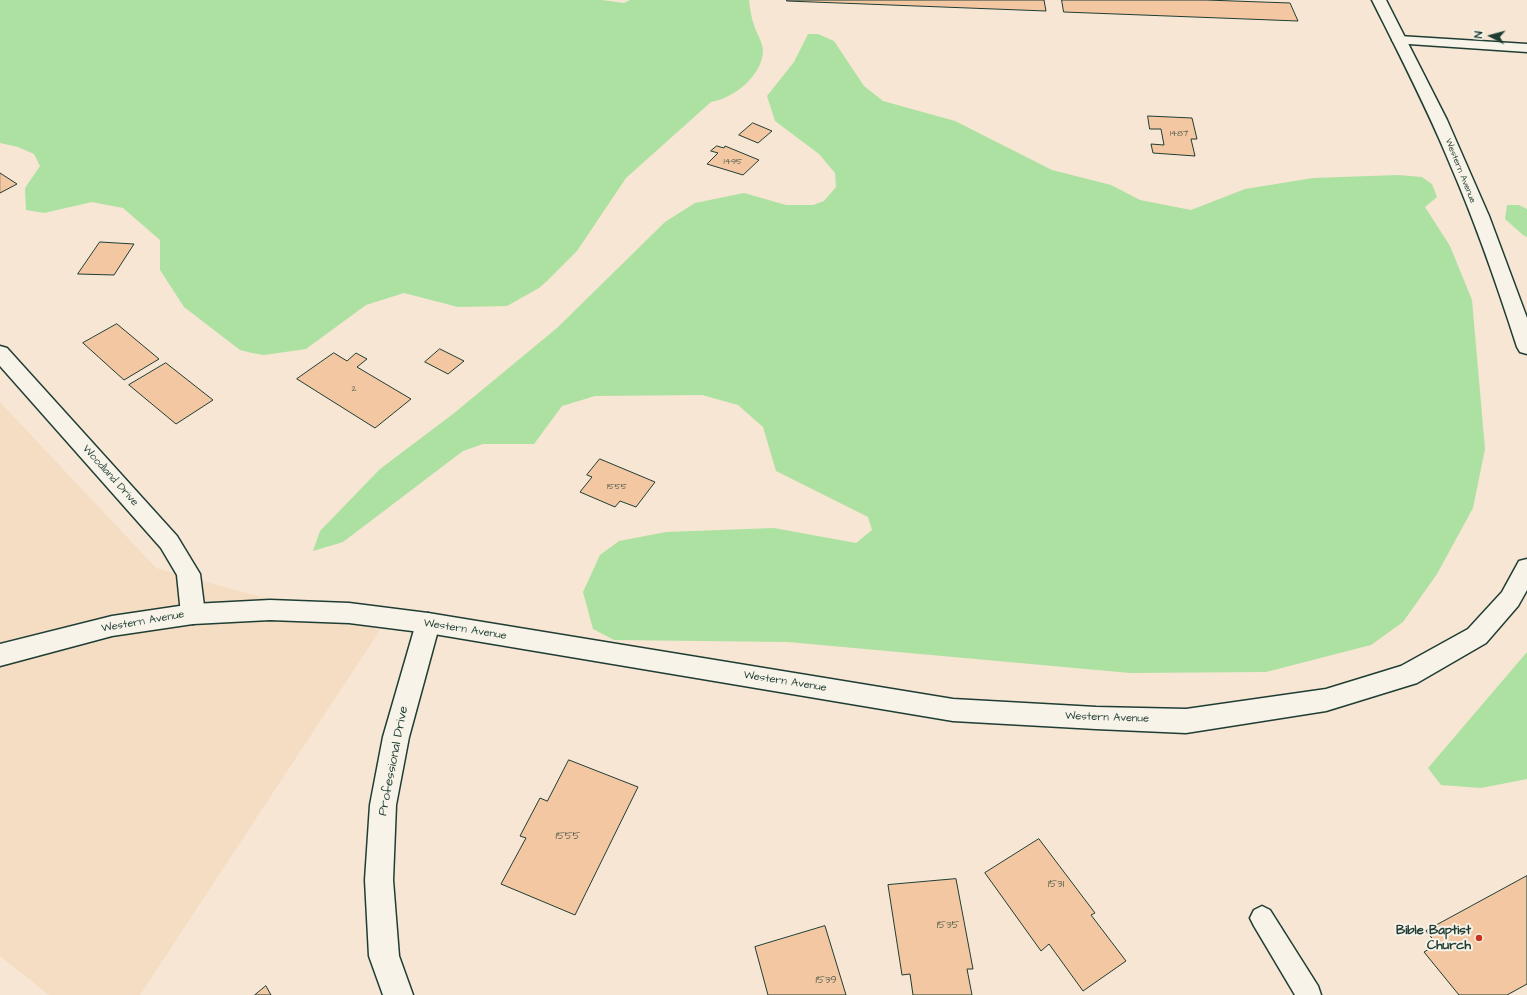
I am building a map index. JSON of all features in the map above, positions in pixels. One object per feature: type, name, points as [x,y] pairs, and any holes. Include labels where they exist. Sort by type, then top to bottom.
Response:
[{"type":"main road","name":"Western Avenue","points":[[1379,0],[1450,146],[1483,226],[1527,347]]},
{"type":"main road","points":[[1399,40],[1527,48]]},
{"type":"main road","name":"Woodland Drive","points":[[0,353],[169,542],[188,574],[193,614]]},
{"type":"main road","name":"Western Avenue","points":[[0,655],[112,626],[193,614],[270,610],[350,613],[428,623],[953,710],[1096,718],[1186,721],[1326,700],[1408,675],[1477,636],[1510,598],[1527,568]]},
{"type":"main road","name":"Professional Drive","points":[[398,995],[384,956],[379,880],[383,805],[396,737],[428,623]]},
{"type":"lane","points":[[1262,918],[1309,995]]},
{"type":"shaded area","points":[[0,402],[156,568],[380,630],[140,995],[49,995],[0,956]]},
{"type":"green space","points":[[0,0],[602,0],[624,3],[630,0],[749,0],[752,19],[763,51],[758,69],[745,84],[729,96],[711,102],[626,178],[577,251],[539,288],[507,306],[458,307],[404,293],[366,305],[306,349],[264,355],[240,350],[184,307],[160,270],[160,240],[123,208],[92,202],[44,213],[26,210],[25,188],[40,166],[34,154],[18,147],[0,143]]},
{"type":"green space","points":[[808,34],[818,34],[834,41],[864,86],[883,101],[955,121],[1052,170],[1111,185],[1140,200],[1191,210],[1245,189],[1313,178],[1398,175],[1422,177],[1432,184],[1437,197],[1425,207],[1450,246],[1472,300],[1485,449],[1473,508],[1437,574],[1403,622],[1371,645],[1266,672],[1130,673],[788,642],[614,640],[593,629],[583,592],[600,555],[619,541],[666,532],[774,528],[856,543],[872,530],[868,517],[776,471],[763,427],[738,405],[702,395],[595,396],[562,406],[534,444],[483,444],[463,451],[343,542],[313,551],[320,531],[380,469],[453,414],[557,328],[665,222],[695,203],[744,193],[786,205],[813,205],[824,201],[836,187],[835,173],[819,154],[775,121],[767,96],[794,62]]},
{"type":"green space","points":[[1507,205],[1519,205],[1527,209],[1527,237],[1505,219]]},
{"type":"green space","points":[[1527,652],[1527,779],[1481,788],[1441,785],[1428,768]]},
{"type":"building","points":[[1044,0],[1046,11],[787,1]]},
{"type":"building","points":[[1062,0],[1206,0],[1290,3],[1298,21],[1064,12]]},
{"type":"building","points":[[1148,116],[1192,118],[1197,139],[1191,139],[1195,156],[1153,153],[1151,144],[1164,145],[1161,129],[1150,129]]},
{"type":"building","points":[[753,123],[772,131],[758,143],[739,135]]},
{"type":"building","points":[[717,146],[724,148],[725,146],[759,160],[743,175],[707,164],[718,153],[711,151]]},
{"type":"building","points":[[0,173],[17,184],[0,193]]},
{"type":"building","points":[[100,242],[134,244],[114,275],[78,274]]},
{"type":"building","points":[[117,324],[159,359],[124,380],[83,343]]},
{"type":"building","points":[[440,349],[464,361],[448,374],[425,362]]},
{"type":"building","points":[[334,353],[347,361],[356,353],[367,359],[357,367],[411,399],[375,428],[297,379]]},
{"type":"building","points":[[166,363],[213,400],[176,424],[129,385]]},
{"type":"building","points":[[600,459],[655,482],[636,507],[620,501],[615,507],[580,492],[592,477],[587,475]]},
{"type":"building","points":[[569,760],[638,787],[575,915],[501,884],[526,838],[520,836],[540,798],[547,801]]},
{"type":"building","points":[[1039,839],[1095,913],[1091,915],[1126,961],[1083,991],[1049,944],[1041,951],[985,873]]},
{"type":"building","name":"Bible Baptist Church","points":[[1527,876],[1527,984],[1507,995],[1459,995],[1424,952],[1437,944],[1426,931]]},
{"type":"building","points":[[956,879],[973,969],[967,969],[972,995],[913,995],[910,974],[902,975],[888,885]]},
{"type":"building","points":[[825,926],[846,995],[768,995],[755,947]]},
{"type":"building","points":[[266,986],[271,995],[255,995]]},
{"type":"place","name":"Bible Baptist Church","points":[[1479,938]]}]
